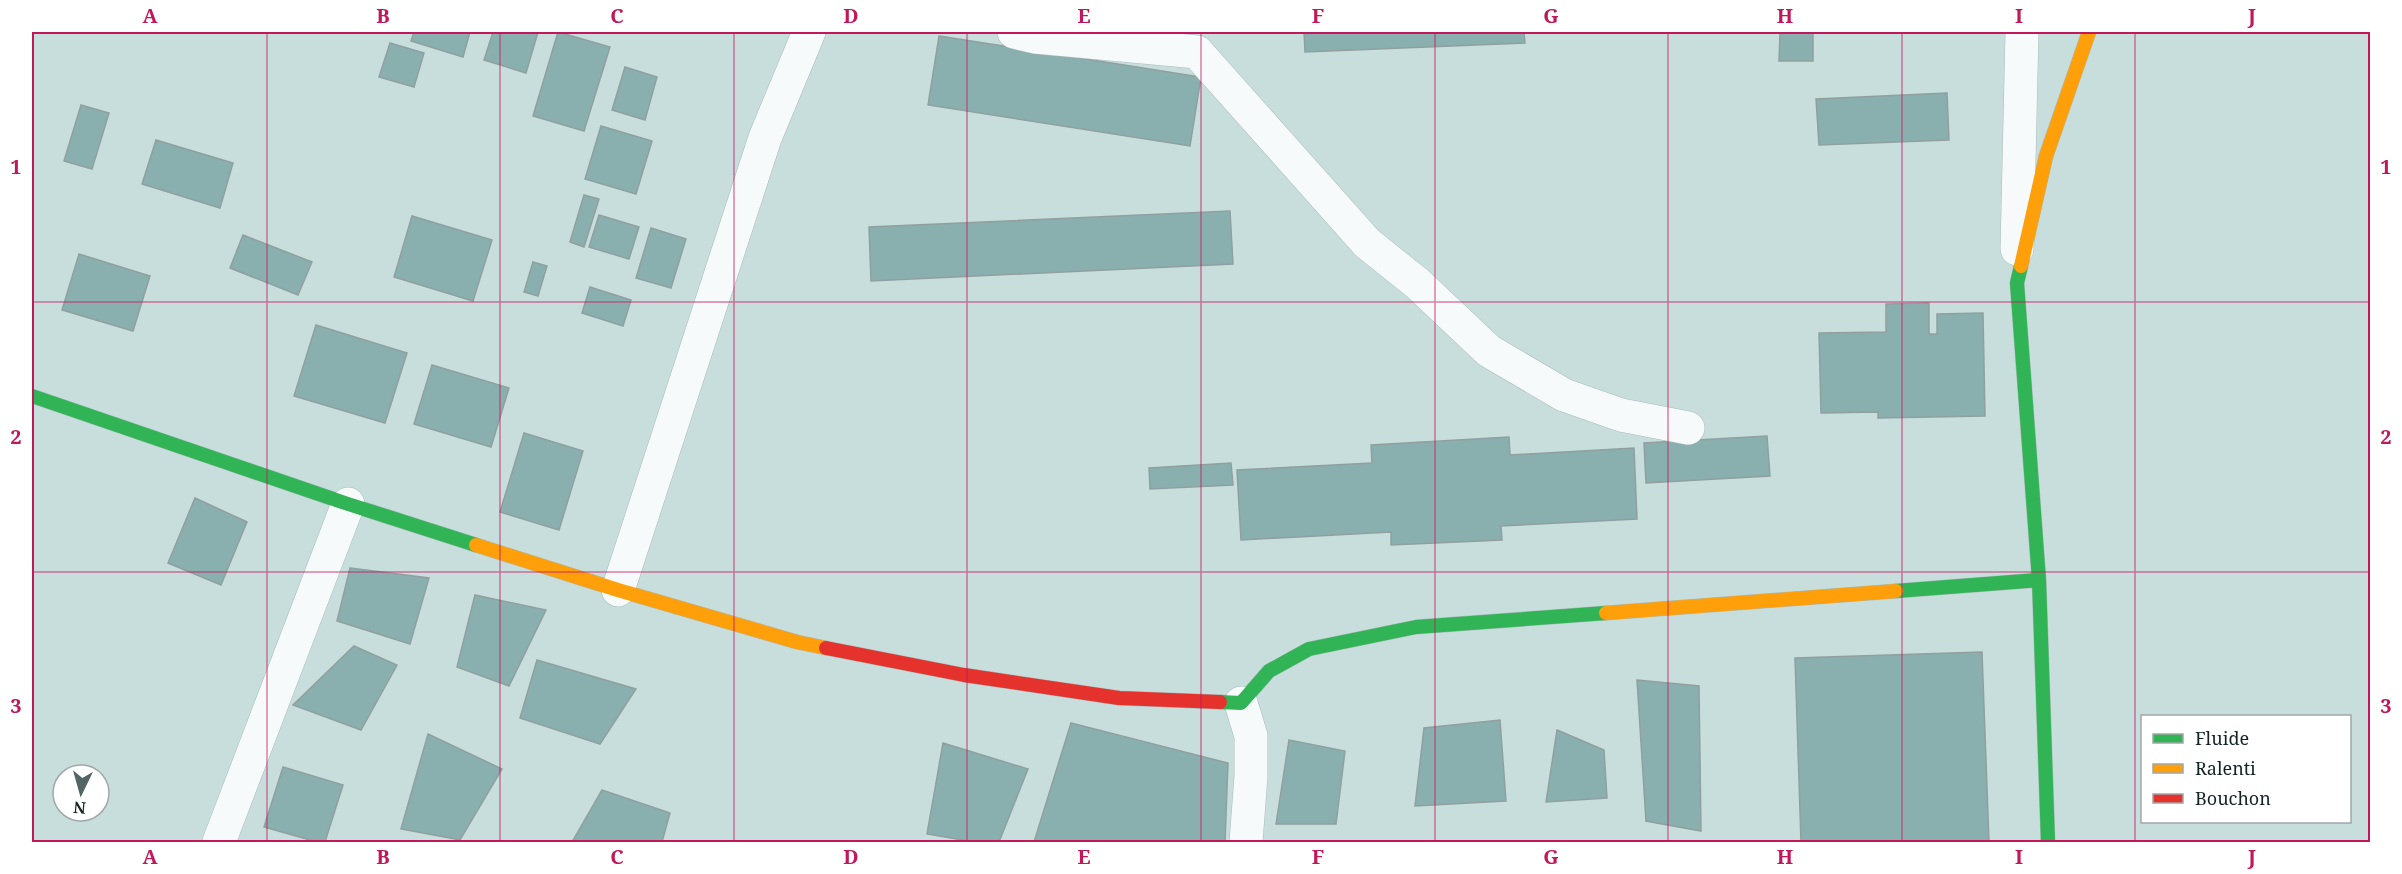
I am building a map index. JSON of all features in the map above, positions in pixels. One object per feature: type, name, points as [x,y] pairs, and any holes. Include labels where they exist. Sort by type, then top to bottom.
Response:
[{"type":"street","points":[[618,590],[765,138],[809,32]]},
{"type":"street","points":[[1014,32],[1035,37],[1197,52],[1367,243],[1417,283],[1489,351],[1564,395],[1621,415],[1688,428]]},
{"type":"street","points":[[2022,32],[2017,283],[2039,580],[2048,843]]},
{"type":"street","points":[[2017,283],[2046,156],[2089,32]]},
{"type":"street","points":[[32,396],[348,504],[618,590],[797,642],[964,675],[1119,698],[1241,703]]},
{"type":"street","points":[[219,843],[348,504]]},
{"type":"street","points":[[1241,703],[1269,671],[1309,649],[1416,627],[2039,580]]},
{"type":"street","points":[[1241,703],[1251,736],[1251,776],[1246,843]]},
{"type":"building","points":[[414,32],[470,32],[463,57],[411,41]]},
{"type":"building","points":[[493,32],[538,32],[526,73],[484,60]]},
{"type":"building","points":[[558,32],[610,47],[584,131],[533,116]]},
{"type":"building","points":[[1304,32],[1524,32],[1525,43],[1305,52]]},
{"type":"building","points":[[1780,32],[1813,32],[1813,61],[1779,61]]},
{"type":"building","points":[[939,36],[1201,77],[1190,146],[928,105]]},
{"type":"building","points":[[390,43],[424,53],[414,87],[379,77]]},
{"type":"building","points":[[625,67],[657,77],[645,120],[612,110]]},
{"type":"building","points":[[1947,93],[1949,140],[1819,145],[1816,99]]},
{"type":"building","points":[[81,105],[109,113],[92,169],[64,161]]},
{"type":"building","points":[[601,126],[652,141],[636,194],[585,179]]},
{"type":"building","points":[[156,140],[233,163],[220,208],[142,184]]},
{"type":"building","points":[[584,195],[599,199],[584,247],[570,242]]},
{"type":"building","points":[[1230,211],[1233,264],[871,281],[869,227]]},
{"type":"building","points":[[599,215],[639,227],[629,259],[589,247]]},
{"type":"building","points":[[412,216],[492,240],[473,301],[394,277]]},
{"type":"building","points":[[651,228],[686,239],[671,288],[636,278]]},
{"type":"building","points":[[243,235],[312,262],[298,295],[230,268]]},
{"type":"building","points":[[79,254],[150,276],[133,331],[62,310]]},
{"type":"building","points":[[533,262],[547,266],[538,296],[524,292]]},
{"type":"building","points":[[590,287],[631,300],[623,326],[582,313]]},
{"type":"building","points":[[1929,303],[1929,334],[1937,334],[1937,314],[1983,313],[1985,416],[1878,418],[1878,412],[1821,413],[1819,333],[1886,332],[1886,304]]},
{"type":"building","points":[[316,325],[407,353],[385,423],[294,396]]},
{"type":"building","points":[[432,365],[509,388],[491,447],[414,424]]},
{"type":"building","points":[[524,433],[583,451],[559,530],[500,512]]},
{"type":"building","points":[[1767,436],[1770,476],[1646,483],[1644,443]]},
{"type":"building","points":[[1509,437],[1510,455],[1634,448],[1637,519],[1501,526],[1502,540],[1391,545],[1391,532],[1241,540],[1237,470],[1372,463],[1371,445]]},
{"type":"building","points":[[1231,463],[1233,485],[1150,489],[1149,468]]},
{"type":"building","points":[[195,498],[247,522],[221,585],[168,563]]},
{"type":"building","points":[[350,568],[429,578],[410,644],[337,621]]},
{"type":"building","points":[[475,595],[546,610],[509,686],[457,667]]},
{"type":"building","points":[[354,646],[397,665],[361,730],[293,705]]},
{"type":"building","points":[[1982,652],[1989,842],[1801,842],[1795,658]]},
{"type":"building","points":[[537,660],[636,689],[600,744],[520,718]]},
{"type":"building","points":[[1637,680],[1699,686],[1701,831],[1646,821]]},
{"type":"building","points":[[1500,720],[1506,801],[1415,806],[1424,728]]},
{"type":"building","points":[[1071,723],[1228,763],[1225,842],[1034,842]]},
{"type":"building","points":[[1557,730],[1604,750],[1607,798],[1546,802]]},
{"type":"building","points":[[428,734],[502,769],[460,840],[401,829]]},
{"type":"building","points":[[1289,740],[1345,751],[1336,824],[1276,824]]},
{"type":"building","points":[[943,743],[1028,769],[999,842],[974,842],[927,834]]},
{"type":"building","points":[[283,767],[343,785],[325,842],[317,842],[264,827]]},
{"type":"building","points":[[602,790],[670,813],[662,842],[572,842]]},
{"type":"traffic: fast","points":[[2021,266],[2017,283],[2039,580],[2048,842]]},
{"type":"traffic: fast","points":[[32,396],[348,504],[476,545]]},
{"type":"traffic: fast","points":[[1896,591],[2039,580]]},
{"type":"traffic: fast","points":[[1220,702],[1241,703],[1269,671],[1309,649],[1416,627],[1606,613]]},
{"type":"traffic: slow","points":[[2021,266],[2046,156],[2089,32]]},
{"type":"traffic: slow","points":[[476,545],[618,590],[797,642],[826,648]]},
{"type":"traffic: slow","points":[[1606,613],[1896,591]]},
{"type":"traffic: jam","points":[[826,648],[964,675],[1119,698],[1220,702]]}]
